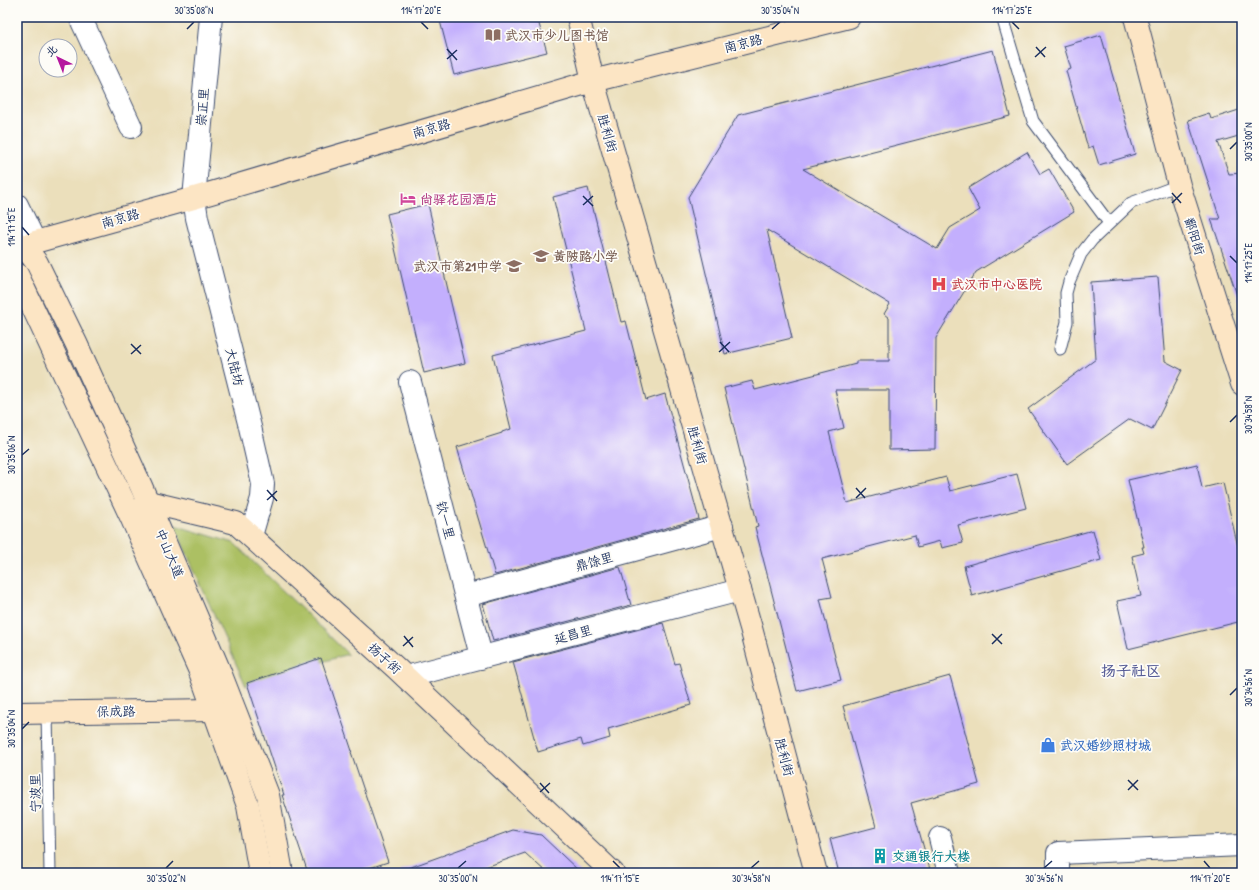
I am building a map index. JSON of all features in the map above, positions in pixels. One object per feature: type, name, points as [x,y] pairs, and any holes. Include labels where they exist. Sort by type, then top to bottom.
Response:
[{"type":"street","points":[[80,17],[131,127]]},
{"type":"street","name":"崇正里","points":[[194,198],[211,17]]},
{"type":"street","name":"南京路","points":[[23,245],[194,198],[592,81],[849,17]]},
{"type":"street","name":"鄱阳街","points":[[1134,17],[1179,185],[1242,384]]},
{"type":"street","name":"胜利街","points":[[582,24],[592,81],[722,526],[816,873]]},
{"type":"street","name":"大陆坊","points":[[194,198],[197,218],[263,484],[262,498],[251,536]]},
{"type":"street","name":"中山大道","points":[[17,205],[23,245],[37,263],[73,337],[148,502],[218,667],[268,795],[282,873]]},
{"type":"street","name":"中山大道","points":[[17,274],[131,517],[199,669],[248,806],[260,873]]},
{"type":"street","name":"钦一里","points":[[410,382],[466,596],[480,652],[480,658]]},
{"type":"street","points":[[131,517],[148,502]]},
{"type":"street","name":"扬子街","points":[[148,502],[236,523],[406,678],[613,873]]},
{"type":"street","name":"鼎馀里","points":[[466,596],[722,526]]},
{"type":"street","name":"延昌里","points":[[406,678],[740,590]]},
{"type":"street","name":"保成路","points":[[17,713],[214,710]]},
{"type":"street","points":[[940,838],[949,873]]},
{"type":"street","points":[[1058,873],[1058,853],[1242,845]]},
{"type":"lane","points":[[1002,17],[1033,121],[1109,223]]},
{"type":"lane","points":[[1060,349],[1066,322],[1066,293],[1073,270],[1081,254],[1092,240],[1131,203],[1179,185]]},
{"type":"lane","name":"宁波里","points":[[47,712],[50,873]]},
{"type":"green space","points":[[174,525],[234,543],[348,654],[246,686]]},
{"type":"building","name":"武汉市少儿图书馆","points":[[439,17],[537,17],[547,52],[454,75]]},
{"type":"building","points":[[1101,35],[1135,154],[1099,165],[1093,146],[1088,148],[1066,71],[1071,69],[1064,46]]},
{"type":"building","points":[[993,50],[1010,116],[803,169],[937,249],[950,228],[980,210],[968,188],[1027,152],[1040,174],[1049,169],[1074,212],[976,272],[936,338],[935,449],[889,450],[889,390],[835,390],[844,428],[829,432],[847,503],[946,477],[950,491],[1017,474],[1026,508],[958,525],[963,543],[942,548],[940,541],[918,547],[915,535],[822,559],[832,597],[820,599],[841,680],[797,691],[755,527],[758,526],[724,388],[752,381],[755,390],[856,364],[856,361],[889,361],[889,318],[884,314],[890,304],[767,230],[792,338],[725,354],[688,197],[738,115]]},
{"type":"building","points":[[1242,109],[1242,135],[1218,142],[1229,174],[1242,173],[1242,301],[1239,301],[1211,219],[1220,219],[1188,120],[1209,113],[1211,119]]},
{"type":"building","points":[[588,188],[621,322],[626,321],[646,400],[665,394],[699,519],[495,575],[457,447],[511,429],[493,355],[586,331],[553,197]]},
{"type":"building","points":[[428,204],[465,363],[424,373],[387,214]]},
{"type":"building","points":[[1158,277],[1165,361],[1182,370],[1152,430],[1130,419],[1067,464],[1028,409],[1096,359],[1091,282]]},
{"type":"building","points":[[1197,464],[1202,488],[1223,483],[1242,564],[1242,621],[1128,649],[1117,601],[1141,596],[1132,556],[1144,553],[1142,547],[1144,547],[1128,480]]},
{"type":"building","points":[[1093,530],[1101,560],[972,596],[964,566]]},
{"type":"building","points":[[620,567],[631,605],[493,641],[483,604]]},
{"type":"building","points":[[663,623],[675,664],[679,663],[691,705],[608,729],[610,738],[583,746],[581,739],[538,752],[513,662]]},
{"type":"building","points":[[321,658],[388,862],[354,873],[308,873],[247,683]]},
{"type":"building","points":[[950,676],[979,784],[911,803],[931,873],[839,873],[830,839],[876,827],[843,706]]},
{"type":"building","points":[[513,830],[541,835],[581,873],[547,873],[525,853],[469,873],[400,873],[400,871]]},
{"type":"place","name":"武汉市少儿图书馆","points":[[493,35]]},
{"type":"place","name":"尚驿花园酒店","points":[[408,199]]},
{"type":"place","name":"黄陂路小学","points":[[541,256]]},
{"type":"place","name":"武汉市第21中学","points":[[514,266]]},
{"type":"place","name":"武汉市中心医院","points":[[939,284]]},
{"type":"place","name":"武汉婚纱照材城","points":[[1048,745]]},
{"type":"place","name":"交通银行大楼","points":[[880,856]]},
{"type":"district","name":"扬子社区","points":[[1131,671]]}]
